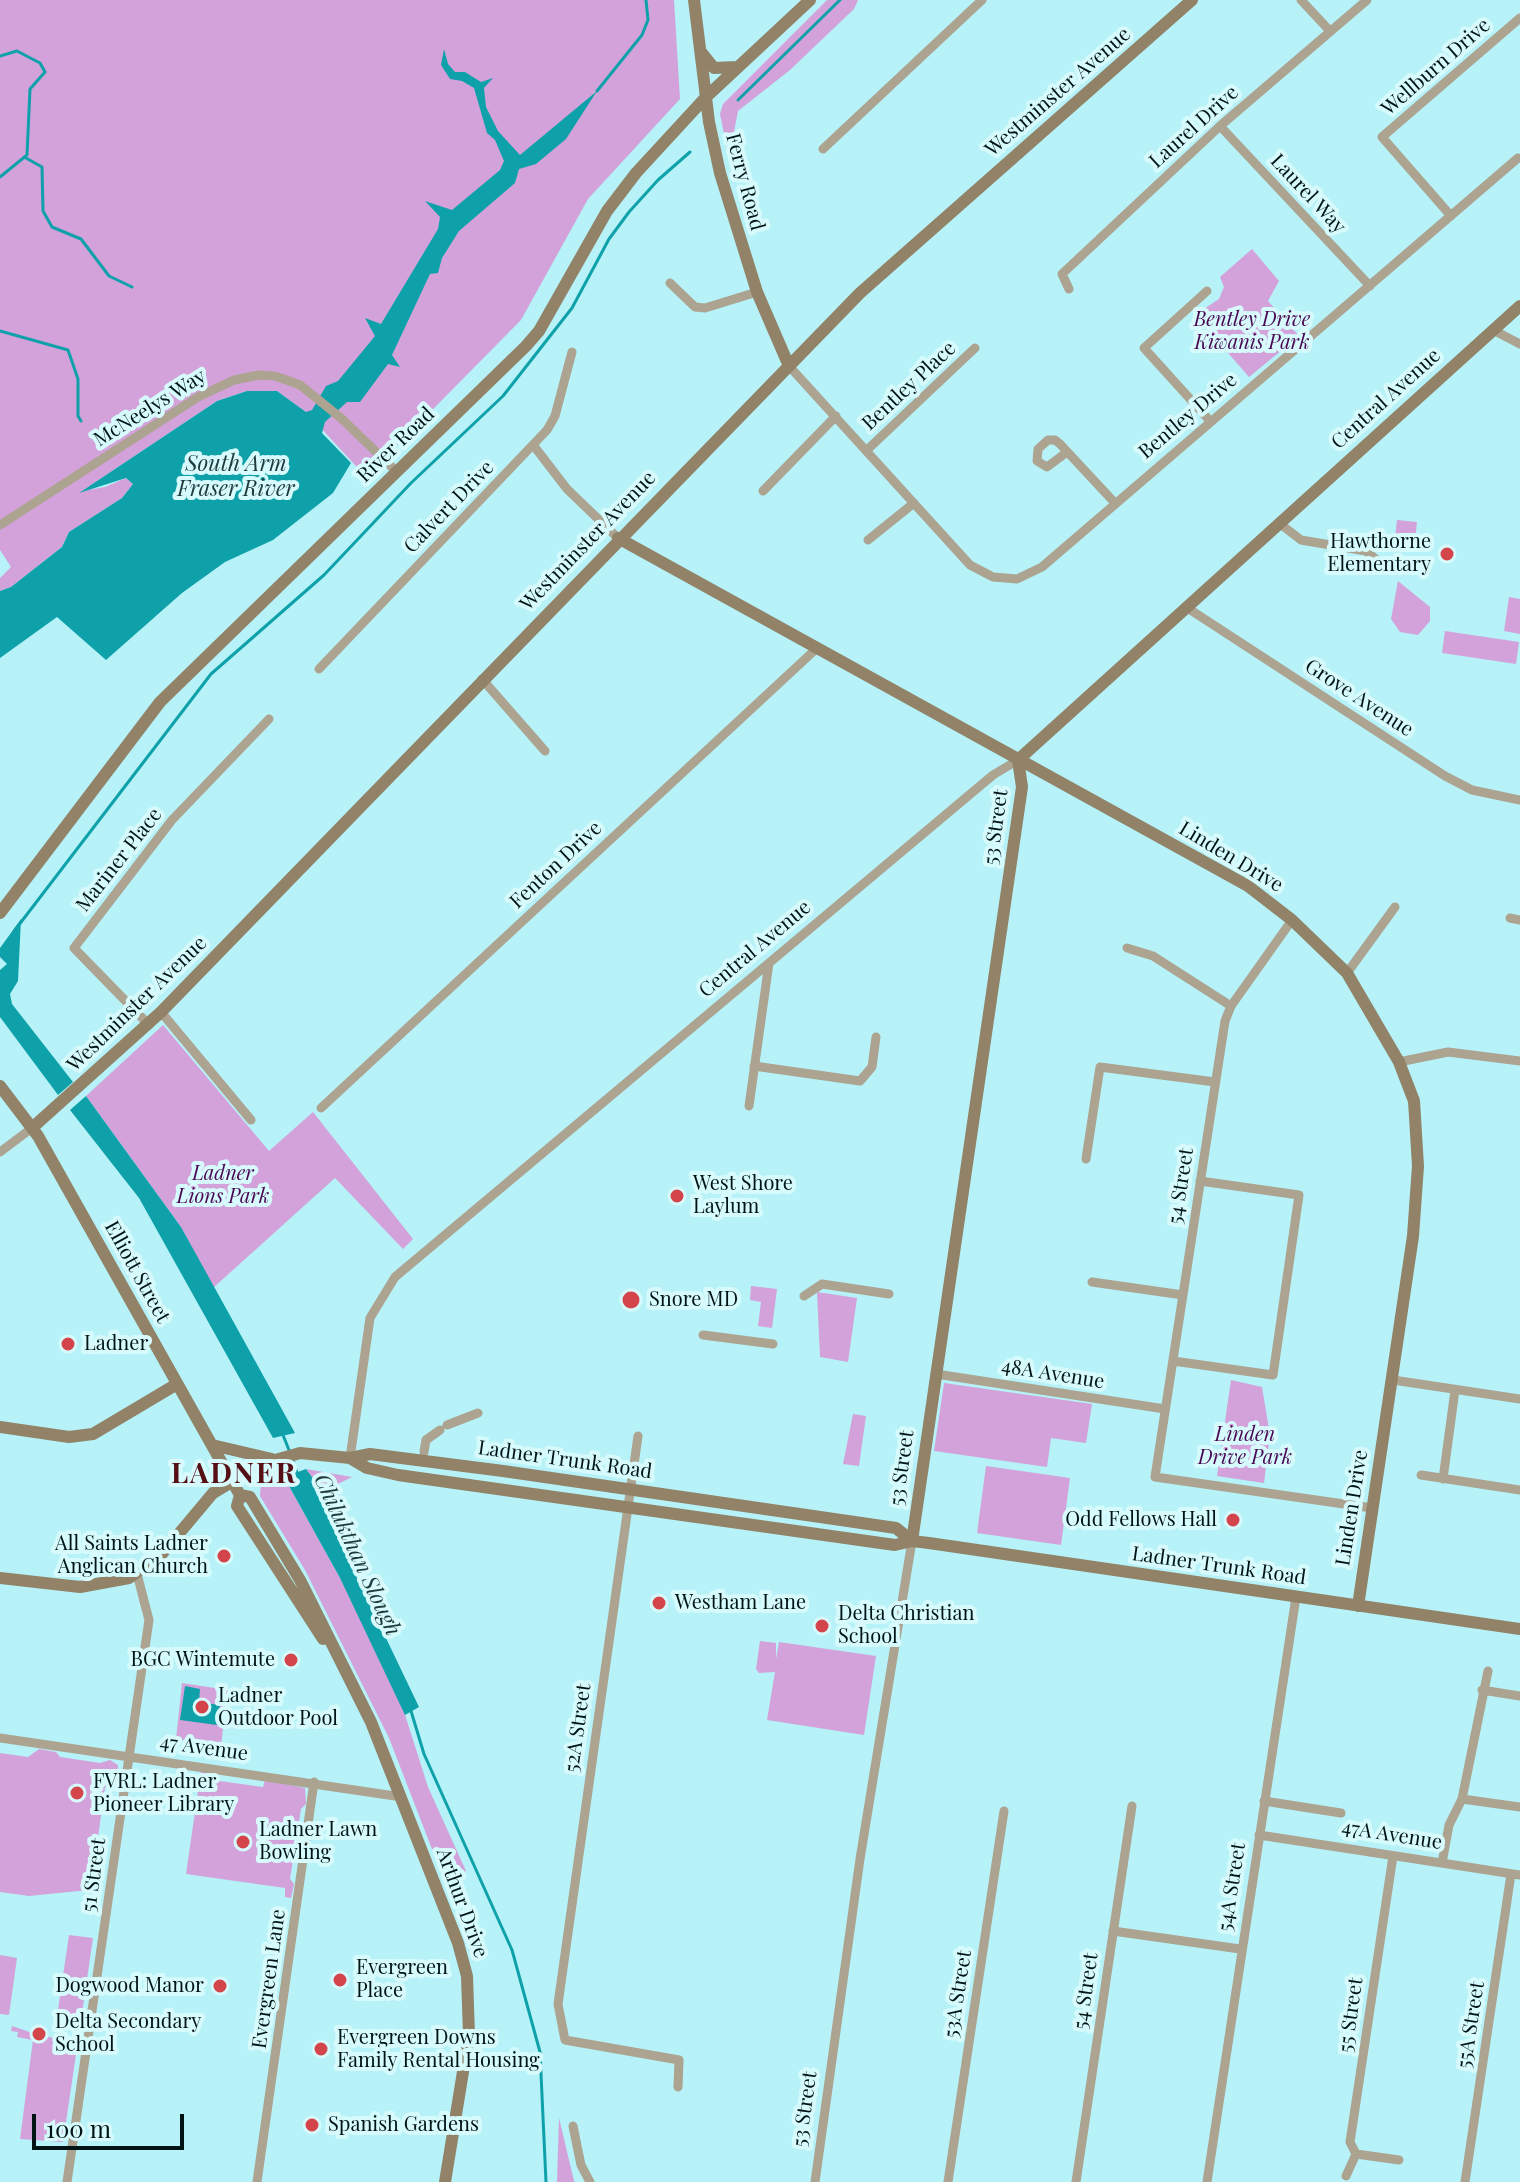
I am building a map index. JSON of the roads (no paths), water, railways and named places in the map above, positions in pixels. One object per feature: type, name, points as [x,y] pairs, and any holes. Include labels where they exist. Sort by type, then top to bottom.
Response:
[{"type":"street","name":"Ferry Road","points":[[694,0],[706,97],[720,173],[757,292],[789,366]]},
{"type":"street","name":"River Road","points":[[0,913],[160,702],[533,339],[607,211],[636,173],[706,97],[810,0]]},
{"type":"street","name":"Westminster Avenue","points":[[32,1128],[149,1025],[618,538],[860,293],[1192,0]]},
{"type":"street","points":[[1301,0],[1329,30]]},
{"type":"street","name":"Laurel Drive","points":[[1069,289],[1062,274],[1220,126],[1367,0]]},
{"type":"street","points":[[823,149],[975,2]]},
{"type":"street","name":"Wellburn Drive","points":[[1451,216],[1382,137],[1520,18]]},
{"type":"street","points":[[698,43],[706,63],[714,68],[725,70],[740,65]]},
{"type":"street","name":"Laurel Way","points":[[1220,126],[1370,286]]},
{"type":"street","name":"Bentley Drive","points":[[789,366],[970,565],[984,574],[1009,580],[1042,567],[1518,158]]},
{"type":"street","points":[[670,283],[695,307],[705,308],[757,292]]},
{"type":"street","points":[[1207,291],[1144,348],[1210,421]]},
{"type":"street","name":"Central Avenue","points":[[350,1458],[370,1318],[395,1277],[435,1240],[993,775],[1018,760],[1520,306]]},
{"type":"street","points":[[1493,330],[1520,344]]},
{"type":"street","name":"Bentley Place","points":[[867,450],[975,348]]},
{"type":"street","name":"Calvert Drive","points":[[319,669],[534,446],[555,416],[572,352]]},
{"type":"street","name":"McNeelys Way","points":[[0,525],[214,388],[259,375],[275,376],[300,385],[341,418],[397,472]]},
{"type":"street","points":[[763,491],[836,416]]},
{"type":"street","name":"Linden Drive","points":[[534,446],[567,489],[618,538],[1248,886],[1292,920],[1347,973],[1399,1062],[1414,1101],[1418,1166],[1413,1236],[1358,1606]]},
{"type":"street","points":[[1067,452],[1114,502]]},
{"type":"street","points":[[868,540],[914,503]]},
{"type":"street","points":[[1279,523],[1301,540],[1369,552],[1378,561]]},
{"type":"street","name":"Grove Avenue","points":[[1186,607],[1445,776],[1472,790],[1520,800]]},
{"type":"street","name":"Fenton Drive","points":[[321,1108],[816,649]]},
{"type":"street","points":[[482,679],[545,751]]},
{"type":"street","name":"Mariner Place","points":[[149,1025],[74,948],[172,820],[269,719]]},
{"type":"street","name":"53 Street","points":[[815,2182],[860,1859],[912,1541],[1022,787],[1018,760]]},
{"type":"street","points":[[1347,973],[1395,907]]},
{"type":"street","name":"54 Street","points":[[1292,920],[1231,1006],[1225,1021],[1155,1477],[1372,1508]]},
{"type":"street","points":[[1127,948],[1153,956],[1231,1006]]},
{"type":"street","points":[[749,1106],[769,963]]},
{"type":"street","points":[[161,1012],[251,1120]]},
{"type":"street","points":[[754,1066],[860,1081],[872,1067],[876,1037]]},
{"type":"street","points":[[1399,1062],[1448,1052],[1520,1061]]},
{"type":"street","points":[[1086,1159],[1100,1067],[1215,1082]]},
{"type":"street","name":"Elliott Street","points":[[0,1086],[32,1128],[232,1481]]},
{"type":"street","points":[[0,1152],[32,1128]]},
{"type":"street","points":[[1173,1361],[1273,1375],[1299,1195],[1200,1181]]},
{"type":"street","points":[[1092,1282],[1183,1295]]},
{"type":"street","points":[[804,1296],[822,1284],[889,1294]]},
{"type":"street","points":[[703,1335],[773,1344]]},
{"type":"street","name":"48A Avenue","points":[[936,1374],[1165,1409]]},
{"type":"street","points":[[1393,1380],[1520,1399]]},
{"type":"street","points":[[0,1427],[62,1437],[93,1434],[177,1384]]},
{"type":"street","points":[[1443,1479],[1455,1390]]},
{"type":"street","points":[[424,1452],[426,1440],[444,1427],[478,1413]]},
{"type":"street","name":"52A Street","points":[[638,1436],[558,2004],[565,2040],[679,2060],[678,2087]]},
{"type":"street","points":[[212,1445],[272,1459]]},
{"type":"street","name":"Ladner Trunk Road","points":[[232,1481],[272,1459],[300,1453],[350,1458],[370,1454],[896,1528],[912,1541]]},
{"type":"street","name":"Ladner Trunk Road","points":[[350,1458],[367,1468],[398,1475],[895,1545],[912,1541],[1520,1629]]},
{"type":"street","points":[[1421,1475],[1520,1490]]},
{"type":"street","points":[[0,1578],[80,1587],[137,1574],[161,1555],[209,1496],[232,1481]]},
{"type":"street","name":"Arthur Drive","points":[[232,1481],[240,1495],[237,1506],[359,1696],[458,1943],[468,1985],[469,2035],[445,2182]]},
{"type":"street","name":"51 Street","points":[[67,2182],[149,1620],[137,1574]]},
{"type":"street","name":"54A Street","points":[[1207,2182],[1240,1949],[1296,1597]]},
{"type":"street","points":[[1442,1863],[1449,1825],[1462,1799],[1488,1671]]},
{"type":"street","points":[[1482,1690],[1520,1696]]},
{"type":"street","name":"47 Avenue","points":[[0,1738],[402,1797]]},
{"type":"street","name":"Evergreen Lane","points":[[257,2182],[314,1782]]},
{"type":"street","points":[[1462,1799],[1520,1807]]},
{"type":"street","points":[[1264,1801],[1341,1813]]},
{"type":"street","name":"54 Street","points":[[1076,2182],[1132,1806]]},
{"type":"street","name":"53A Street","points":[[948,2182],[1004,1811]]},
{"type":"street","name":"47A Avenue","points":[[1259,1835],[1516,1874]]},
{"type":"street","name":"55 Street","points":[[1346,2176],[1356,2154],[1350,2142],[1393,1856]]},
{"type":"street","name":"55A Street","points":[[1465,2182],[1516,1874]]},
{"type":"street","points":[[1113,1931],[1240,1949]]},
{"type":"street","points":[[573,2126],[581,2165],[589,2181],[604,2182]]},
{"type":"street","points":[[1356,2154],[1399,2160]]},
{"type":"water","name":"South Arm Fraser River","points":[[444,49],[448,64],[455,72],[465,72],[481,82],[493,78],[484,88],[486,107],[498,131],[520,155],[597,91],[566,139],[536,164],[519,169],[515,183],[459,231],[442,258],[438,273],[430,274],[392,355],[400,367],[388,364],[360,402],[347,402],[325,422],[322,433],[351,463],[333,493],[273,540],[225,562],[182,593],[106,660],[57,617],[0,658],[0,591],[11,587],[62,547],[69,532],[122,498],[133,484],[126,478],[79,493],[217,401],[247,391],[277,391],[306,412],[312,410],[326,386],[338,381],[375,336],[365,318],[381,324],[438,229],[440,217],[425,201],[452,210],[500,170],[504,161],[495,140],[487,133],[474,88],[450,79],[441,65]]},
{"type":"water","points":[[21,919],[18,981],[10,994],[12,1004],[73,1082],[58,1095],[0,1017],[0,970],[7,964],[0,957],[0,948]]},
{"type":"water","points":[[86,1096],[181,1227],[295,1433],[273,1438],[139,1198],[70,1110]]},
{"type":"water","points":[[306,1469],[315,1481],[317,1494],[419,1707],[405,1715],[340,1578],[284,1477]]},
{"type":"water","points":[[185,1686],[200,1689],[199,1702],[220,1705],[217,1725],[180,1720]]},
{"type":"waterway","points":[[597,91],[642,35],[648,20],[646,0]]},
{"type":"waterway","points":[[738,100],[840,0]]},
{"type":"waterway","points":[[0,56],[17,51],[40,63],[45,72],[30,89],[27,155],[0,177]]},
{"type":"waterway","points":[[15,930],[211,674],[324,575],[411,483],[503,396],[572,308],[609,239],[629,212],[658,180],[690,152]]},
{"type":"waterway","points":[[26,158],[42,167],[43,211],[52,227],[81,239],[109,276],[132,287]]},
{"type":"waterway","points":[[0,331],[68,350],[78,379],[78,416],[81,421]]},
{"type":"waterway","name":"Chilukthan Slough","points":[[283,1435],[289,1450]]},
{"type":"waterway","name":"Chilukthan Slough","points":[[292,1457],[297,1473]]},
{"type":"waterway","name":"Chilukthan Slough","points":[[411,1711],[424,1754],[512,1950],[540,2052],[546,2182]]},
{"type":"place","name":"Hawthorne Elementary","points":[[1447,554]]},
{"type":"place","name":"West Shore Laylum","points":[[677,1196]]},
{"type":"place","name":"Snore MD","points":[[631,1300]]},
{"type":"place","name":"Ladner","points":[[68,1344]]},
{"type":"place","name":"Odd Fellows Hall","points":[[1233,1520]]},
{"type":"place","name":"All Saints Ladner Anglican Church","points":[[224,1556]]},
{"type":"place","name":"Westham Lane","points":[[659,1603]]},
{"type":"place","name":"Delta Christian School","points":[[822,1626]]},
{"type":"place","name":"BGC Wintemute","points":[[291,1660]]},
{"type":"place","name":"Ladner Outdoor Pool","points":[[202,1707]]},
{"type":"place","name":"FVRL: Ladner Pioneer Library","points":[[77,1793]]},
{"type":"place","name":"Ladner Lawn Bowling","points":[[243,1842]]},
{"type":"place","name":"Evergreen Place","points":[[340,1980]]},
{"type":"place","name":"Dogwood Manor","points":[[220,1986]]},
{"type":"place","name":"Delta Secondary School","points":[[39,2034]]},
{"type":"place","name":"Evergreen Downs Family Rental Housing","points":[[321,2049]]},
{"type":"place","name":"Spanish Gardens","points":[[312,2125]]},
{"type":"district","name":"LADNER","points":[[234,1474]]},
{"type":"park label","name":"Bentley Drive Kiwanis Park","points":[[1252,332]]},
{"type":"park label","name":"Ladner Lions Park","points":[[223,1186]]},
{"type":"park label","name":"Linden Drive Park","points":[[1245,1446]]}]
